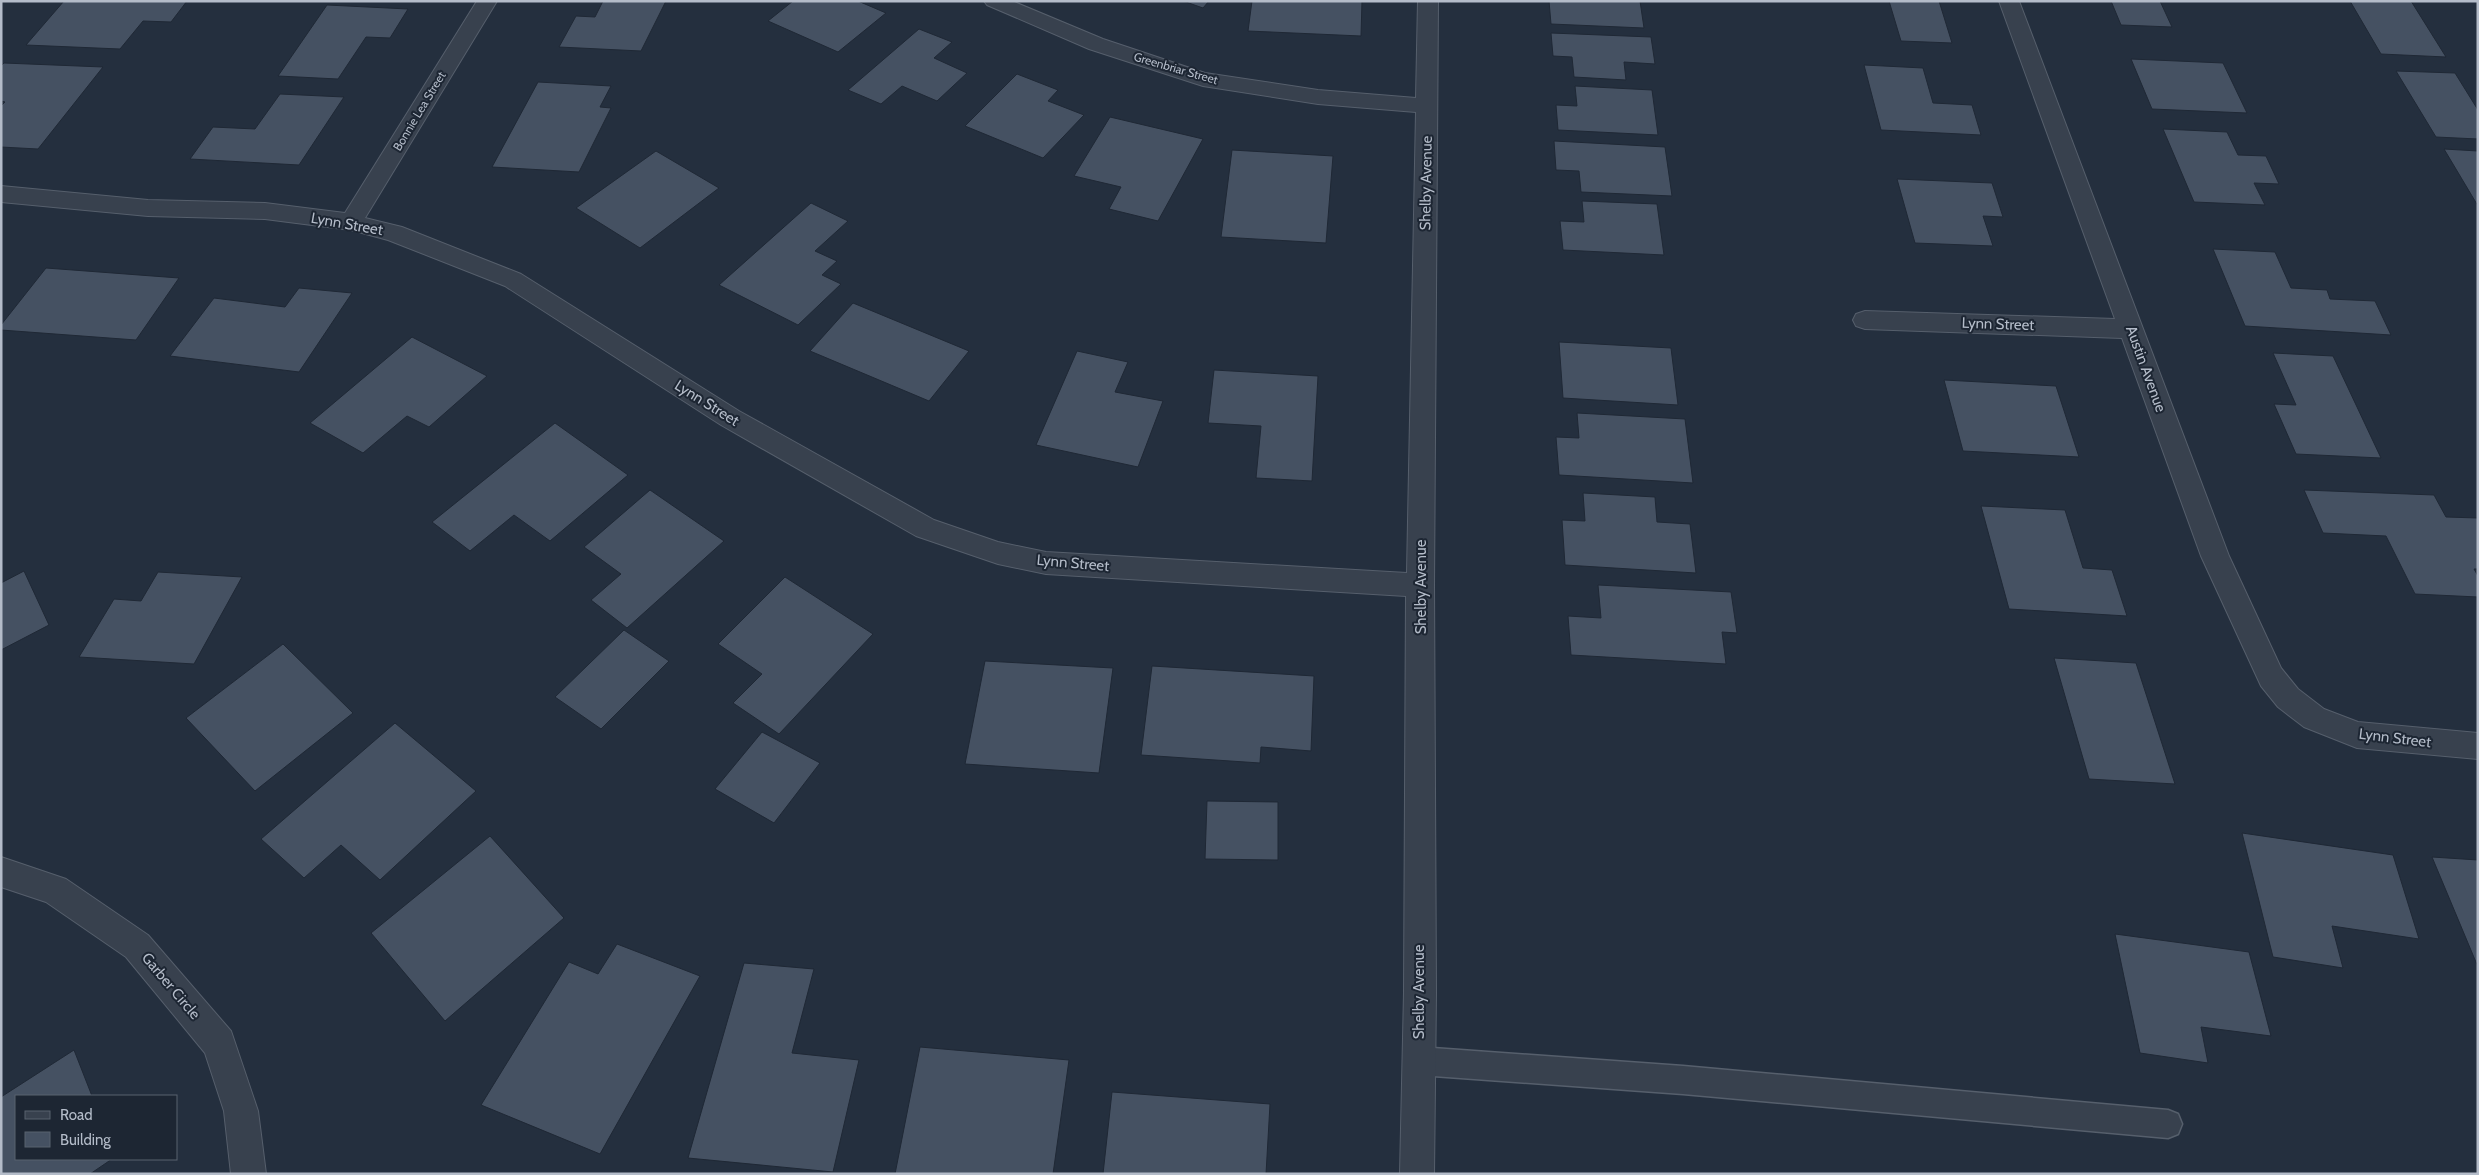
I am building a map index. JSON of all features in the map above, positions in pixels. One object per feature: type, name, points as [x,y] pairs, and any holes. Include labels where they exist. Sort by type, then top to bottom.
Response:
[{"type":"street","name":"Bonnie Lea Street","points":[[351,222],[487,1]]},
{"type":"street","name":"Greenbriar Street","points":[[994,1],[1096,44],[1203,78],[1318,96],[1427,106]]},
{"type":"street","name":"Shelby Avenue","points":[[1417,1174],[1420,585],[1428,1]]},
{"type":"street","name":"Austin Avenue","points":[[2009,1],[2215,556],[2271,677],[2288,698],[2314,718]]},
{"type":"street","name":"Lynn Street","points":[[1,194],[148,208],[265,211],[351,222],[394,233],[513,280],[730,418],[934,531],[998,553],[1046,563],[1420,585]]},
{"type":"street","name":"Lynn Street","points":[[1865,320],[2131,330]]},
{"type":"street","name":"Lynn Street","points":[[2314,718],[2357,735],[2478,746]]},
{"type":"street","name":"Garber Circle","points":[[1,872],[55,890],[137,946],[219,1044],[241,1111],[249,1174]]},
{"type":"lane","points":[[1419,1061],[1683,1080],[2168,1124]]},
{"type":"building","points":[[64,1],[187,1],[171,22],[143,21],[120,49],[26,45]]},
{"type":"building","points":[[603,1],[666,1],[641,51],[559,47],[576,16],[595,17]]},
{"type":"building","points":[[793,1],[858,1],[886,13],[838,52],[768,21]]},
{"type":"building","points":[[1183,1],[1209,1],[1203,8]]},
{"type":"building","points":[[1252,1],[1362,1],[1361,36],[1248,31]]},
{"type":"building","points":[[1549,1],[1640,1],[1644,28],[1551,24]]},
{"type":"building","points":[[1889,1],[1939,1],[1952,43],[1901,41]]},
{"type":"building","points":[[2111,1],[2160,1],[2172,27],[2121,25]]},
{"type":"building","points":[[2350,1],[2411,1],[2446,57],[2381,54]]},
{"type":"building","points":[[327,5],[408,9],[390,38],[366,37],[338,79],[278,76]]},
{"type":"building","points":[[919,29],[952,42],[934,58],[967,73],[937,101],[902,86],[881,104],[848,90]]},
{"type":"building","points":[[1551,33],[1651,37],[1655,64],[1624,62],[1626,80],[1574,77],[1572,57],[1553,56]]},
{"type":"building","points":[[2131,59],[2223,63],[2247,113],[2152,109]]},
{"type":"building","points":[[4,63],[103,67],[38,149],[1,147],[1,106],[5,102],[1,101],[1,66]]},
{"type":"building","points":[[1864,65],[1923,68],[1933,103],[1972,105],[1981,135],[1881,130]]},
{"type":"building","points":[[2396,71],[2455,73],[2478,110],[2478,139],[2436,137]]},
{"type":"building","points":[[1017,74],[1058,90],[1048,101],[1084,115],[1043,158],[965,126]]},
{"type":"building","points":[[538,82],[611,86],[600,107],[611,108],[579,172],[492,167]]},
{"type":"building","points":[[1575,86],[1652,90],[1658,135],[1558,130],[1556,105],[1577,106]]},
{"type":"building","points":[[280,94],[344,97],[299,165],[190,159],[213,127],[255,129]]},
{"type":"building","points":[[1110,117],[1203,139],[1158,221],[1109,209],[1121,187],[1074,176]]},
{"type":"building","points":[[2163,129],[2227,132],[2238,155],[2266,156],[2279,184],[2254,183],[2265,205],[2194,202]]},
{"type":"building","points":[[1554,141],[1665,147],[1672,196],[1581,192],[1579,171],[1556,170]]},
{"type":"building","points":[[2444,149],[2478,151],[2478,206]]},
{"type":"building","points":[[1232,150],[1333,156],[1326,243],[1221,237]]},
{"type":"building","points":[[656,151],[719,188],[640,248],[576,208]]},
{"type":"building","points":[[1897,179],[1992,183],[2003,217],[1983,216],[1993,246],[1915,243]]},
{"type":"building","points":[[1582,201],[1657,204],[1664,255],[1563,250],[1560,221],[1584,222]]},
{"type":"building","points":[[811,203],[848,221],[815,251],[837,261],[822,275],[841,284],[798,325],[719,285]]},
{"type":"building","points":[[2213,249],[2275,252],[2291,288],[2327,290],[2330,299],[2375,301],[2391,335],[2245,326]]},
{"type":"building","points":[[46,268],[179,278],[136,340],[1,330],[1,325]]},
{"type":"building","points":[[299,288],[352,293],[299,372],[170,356],[214,298],[285,307]]},
{"type":"building","points":[[853,303],[969,351],[929,401],[810,351]]},
{"type":"building","points":[[412,337],[487,376],[429,427],[407,416],[363,453],[310,423]]},
{"type":"building","points":[[1559,342],[1671,348],[1678,405],[1563,398]]},
{"type":"building","points":[[1077,351],[1128,362],[1115,392],[1163,401],[1138,467],[1036,445]]},
{"type":"building","points":[[2273,353],[2333,356],[2381,458],[2296,454],[2274,404],[2296,405]]},
{"type":"building","points":[[1214,370],[1318,376],[1312,481],[1256,478],[1261,426],[1208,423]]},
{"type":"building","points":[[1944,380],[2056,386],[2079,457],[1963,451]]},
{"type":"building","points":[[1577,413],[1685,419],[1693,483],[1559,475],[1556,437],[1579,438]]},
{"type":"building","points":[[555,423],[628,475],[550,541],[514,515],[470,551],[432,522]]},
{"type":"building","points":[[650,490],[724,541],[627,628],[591,600],[621,574],[584,547]]},
{"type":"building","points":[[2304,490],[2434,495],[2446,517],[2478,518],[2478,569],[2474,569],[2478,576],[2478,597],[2415,594],[2386,536],[2323,533]]},
{"type":"building","points":[[1583,493],[1655,497],[1657,522],[1690,524],[1696,573],[1565,565],[1562,520],[1585,521]]},
{"type":"building","points":[[1981,506],[2065,510],[2083,568],[2112,570],[2127,616],[2009,609]]},
{"type":"building","points":[[24,571],[49,625],[1,650],[1,583]]},
{"type":"building","points":[[158,572],[242,577],[194,664],[79,657],[114,599],[141,601]]},
{"type":"building","points":[[785,577],[873,634],[779,734],[733,703],[762,674],[718,644]]},
{"type":"building","points":[[1598,585],[1731,592],[1737,633],[1722,632],[1726,664],[1571,655],[1568,616],[1601,618]]},
{"type":"building","points":[[624,630],[669,661],[601,729],[555,697]]},
{"type":"building","points":[[283,644],[353,713],[255,791],[186,718]]},
{"type":"building","points":[[2054,658],[2136,663],[2175,784],[2089,779]]},
{"type":"building","points":[[985,661],[1113,668],[1099,773],[965,764]]},
{"type":"building","points":[[1152,666],[1314,676],[1311,751],[1261,747],[1260,763],[1141,755]]},
{"type":"building","points":[[395,723],[476,791],[380,880],[341,845],[304,878],[261,839]]},
{"type":"building","points":[[762,732],[820,763],[774,823],[715,789]]},
{"type":"building","points":[[1207,801],[1278,802],[1278,860],[1205,859]]},
{"type":"building","points":[[2242,833],[2393,855],[2419,939],[2332,926],[2343,968],[2273,957]]},
{"type":"building","points":[[490,836],[564,918],[445,1021],[371,933]]},
{"type":"building","points":[[2432,857],[2478,860],[2478,967]]},
{"type":"building","points":[[2115,934],[2249,952],[2271,1036],[2201,1027],[2208,1063],[2140,1053]]},
{"type":"building","points":[[617,944],[700,976],[600,1154],[481,1105],[569,962],[598,974]]},
{"type":"building","points":[[744,963],[814,969],[792,1053],[859,1060],[833,1172],[688,1158]]},
{"type":"building","points":[[920,1047],[1069,1060],[1053,1174],[895,1174]]},
{"type":"building","points":[[74,1050],[92,1095],[15,1095],[15,1160],[111,1160],[90,1174],[1,1174],[1,1097]]},
{"type":"building","points":[[1112,1092],[1270,1104],[1266,1174],[1103,1174]]}]
